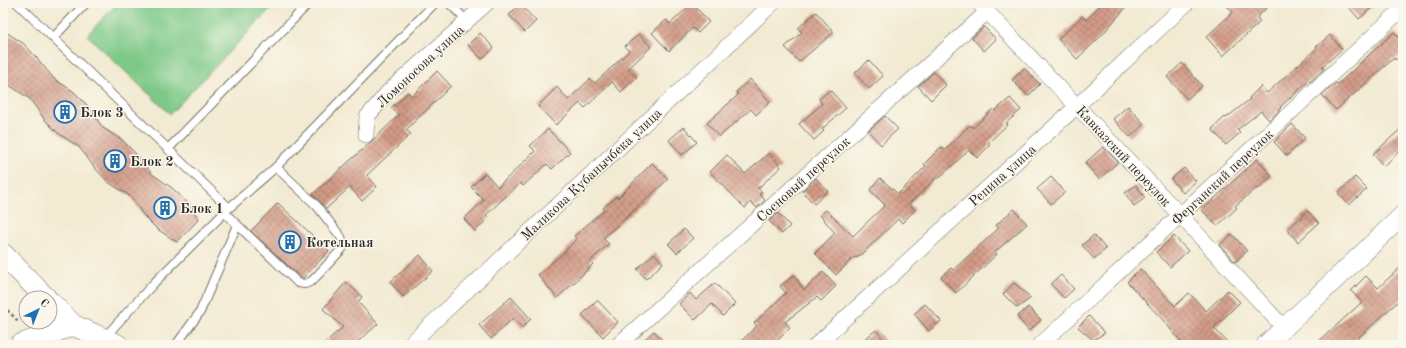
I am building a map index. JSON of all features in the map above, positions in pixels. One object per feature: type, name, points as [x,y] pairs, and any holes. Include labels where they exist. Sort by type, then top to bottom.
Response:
[{"type":"main road","points":[[3,254],[38,290]]},
{"type":"main road","points":[[58,310],[73,325],[111,342]]},
{"type":"main road","points":[[20,345],[73,325]]},
{"type":"street","name":"Ломоносова улица","points":[[366,135],[367,117],[389,91],[488,3]]},
{"type":"street","name":"Маликова Кубанычбека улица","points":[[409,345],[773,3]]},
{"type":"street","name":"Репина улица","points":[[816,345],[1187,3]]},
{"type":"street","name":"Кавказский переулок","points":[[983,8],[1077,106],[1284,328]]},
{"type":"street","name":"Сосновый переулок","points":[[618,345],[983,8]]},
{"type":"street","name":"Ферганский переулок","points":[[1040,345],[1403,8]]},
{"type":"street","points":[[1270,344],[1284,328],[1403,215]]},
{"type":"lane","points":[[17,3],[168,149],[227,211],[237,225],[298,283],[305,284],[312,281],[342,249],[343,243],[341,237],[322,212],[276,167]]},
{"type":"lane","points":[[53,38],[86,3]]},
{"type":"lane","points":[[168,149],[309,3]]},
{"type":"lane","points":[[111,342],[154,283],[227,211],[276,167],[435,3]]},
{"type":"lane","points":[[449,3],[468,21]]},
{"type":"lane","points":[[176,345],[200,312],[237,225]]},
{"type":"path","points":[[3,306],[18,320]]},
{"type":"green space","points":[[118,3],[276,3],[170,114],[87,35]]},
{"type":"building","points":[[692,3],[709,22],[698,33],[693,28],[669,51],[652,33],[666,20],[670,24]]},
{"type":"building","points":[[1102,3],[1130,3],[1100,37],[1077,59],[1058,39],[1082,16],[1086,20]]},
{"type":"building","points":[[1224,3],[1272,3],[1257,17],[1260,22],[1223,56],[1206,37],[1233,12]]},
{"type":"building","points":[[1345,3],[1377,3],[1359,19]]},
{"type":"building","points":[[520,4],[536,21],[525,32],[509,15]]},
{"type":"building","points":[[816,12],[834,32],[799,62],[785,47],[802,32],[798,28]]},
{"type":"building","points":[[984,27],[996,39],[984,51],[972,38]]},
{"type":"building","points":[[3,30],[24,44],[54,79],[73,91],[86,104],[103,128],[122,140],[152,174],[172,188],[185,200],[199,219],[177,242],[157,229],[144,216],[130,196],[108,182],[79,147],[58,133],[45,120],[30,99],[9,85],[3,79]]},
{"type":"building","points":[[1394,32],[1403,41],[1403,53],[1395,60],[1394,58],[1336,110],[1322,95],[1336,83],[1338,84]]},
{"type":"building","points":[[480,33],[494,48],[482,59],[468,45]]},
{"type":"building","points":[[639,34],[651,47],[628,69],[637,77],[621,92],[612,82],[585,108],[580,103],[556,125],[538,106],[557,87],[568,100],[590,79],[595,83],[629,51],[625,46]]},
{"type":"building","points":[[1330,35],[1342,49],[1322,67],[1324,69],[1280,107],[1281,108],[1278,110],[1279,111],[1269,120],[1261,111],[1237,130],[1240,133],[1226,145],[1212,129],[1225,117],[1226,118],[1250,99],[1249,98],[1261,86],[1267,93]]},
{"type":"building","points":[[869,60],[883,76],[869,89],[855,73]]},
{"type":"building","points":[[1182,63],[1202,86],[1187,99],[1167,77]]},
{"type":"building","points":[[1024,68],[1040,84],[1028,96],[1012,80]]},
{"type":"building","points":[[437,71],[451,86],[406,130],[411,134],[367,175],[377,187],[362,201],[350,187],[326,209],[313,194],[399,115],[391,108],[408,92],[412,96]]},
{"type":"building","points":[[934,72],[946,85],[931,100],[918,86]]},
{"type":"building","points":[[750,79],[770,102],[756,115],[751,109],[719,137],[707,123],[738,95],[736,92]]},
{"type":"building","points":[[830,90],[846,108],[822,129],[824,131],[814,140],[799,124],[822,104],[819,99]]},
{"type":"building","points":[[1010,98],[1021,110],[1006,123],[1008,124],[988,143],[990,145],[977,158],[969,150],[938,179],[937,177],[909,204],[915,210],[902,223],[898,219],[863,253],[856,258],[854,257],[836,275],[815,253],[835,233],[820,215],[826,210],[853,236],[885,205],[870,190],[880,178],[898,194],[926,166],[924,164],[941,147],[945,150],[970,125],[973,128],[993,109],[995,111]]},
{"type":"building","points":[[1128,106],[1144,124],[1130,137],[1113,119]]},
{"type":"building","points":[[885,116],[898,129],[881,145],[868,131]]},
{"type":"building","points":[[1292,124],[1305,138],[1287,156],[1274,142]]},
{"type":"building","points":[[684,127],[697,142],[682,155],[669,140]]},
{"type":"building","points":[[1403,127],[1403,148],[1384,166],[1373,154]]},
{"type":"building","points":[[548,129],[570,152],[552,169],[547,164],[523,186],[520,183],[486,215],[489,218],[475,231],[464,219],[484,200],[471,187],[485,173],[498,187],[535,151],[530,146]]},
{"type":"building","points":[[1103,147],[1118,162],[1099,179],[1085,163]]},
{"type":"building","points":[[769,153],[781,167],[758,188],[762,192],[759,194],[765,200],[757,208],[751,202],[745,208],[710,172],[727,155],[745,174]]},
{"type":"building","points":[[1257,159],[1272,176],[1258,189],[1257,188],[1235,206],[1237,208],[1217,226],[1202,210]]},
{"type":"building","points":[[652,163],[668,179],[603,238],[609,244],[590,261],[593,264],[557,298],[538,275],[577,239],[574,236],[604,210],[603,208],[617,196],[618,198]]},
{"type":"building","points":[[1184,168],[1196,181],[1183,193],[1171,179]]},
{"type":"building","points":[[1051,177],[1065,192],[1051,204],[1037,189]]},
{"type":"building","points":[[1355,177],[1367,189],[1349,205],[1338,193]]},
{"type":"building","points":[[816,178],[828,191],[814,204],[802,191]]},
{"type":"building","points":[[1136,185],[1145,198],[1134,206],[1125,193]]},
{"type":"building","name":"Котельная","points":[[278,203],[329,251],[303,278],[301,278],[251,231]]},
{"type":"building","points":[[1014,209],[1027,224],[995,252],[997,254],[956,293],[941,277],[951,268],[953,270],[999,228],[996,225]]},
{"type":"building","points":[[1308,211],[1319,223],[1298,242],[1287,230]]},
{"type":"building","points":[[778,213],[790,226],[782,234],[769,221]]},
{"type":"building","points":[[684,229],[693,238],[677,253],[668,244]]},
{"type":"building","points":[[1232,234],[1247,251],[1235,262],[1220,245]]},
{"type":"building","points":[[1094,235],[1106,249],[1094,259],[1082,245]]},
{"type":"building","points":[[1174,236],[1188,251],[1170,267],[1156,252]]},
{"type":"building","points":[[654,253],[663,263],[646,279],[637,269]]},
{"type":"building","points":[[420,255],[433,271],[403,297],[390,282]]},
{"type":"building","points":[[1403,265],[1403,297],[1350,345],[1315,345],[1362,302],[1351,291],[1366,276],[1378,288]]},
{"type":"building","points":[[1140,269],[1175,306],[1189,293],[1206,311],[1228,290],[1240,302],[1214,328],[1230,345],[1184,345],[1127,282]]},
{"type":"building","points":[[823,272],[836,286],[821,301],[817,297],[785,322],[790,328],[773,345],[737,345],[757,326],[754,323],[786,293],[780,286],[794,275],[804,290]]},
{"type":"building","points":[[1061,275],[1074,289],[1064,298],[1051,284]]},
{"type":"building","points":[[346,282],[362,297],[358,302],[378,324],[354,345],[322,345],[343,327],[323,309]]},
{"type":"building","points":[[715,283],[735,304],[723,316],[712,304],[695,320],[679,304],[690,293],[696,300]]},
{"type":"building","points":[[1014,283],[1031,298],[1017,308],[1003,294]]},
{"type":"building","points":[[511,297],[531,319],[522,328],[513,318],[491,339],[479,325]]},
{"type":"building","points":[[597,300],[618,322],[603,337],[582,315]]},
{"type":"building","points":[[925,304],[941,321],[929,331],[914,314]]},
{"type":"building","points":[[1028,307],[1041,320],[1029,331],[1017,317]]},
{"type":"building","points":[[1089,316],[1105,333],[1093,340],[1078,327]]},
{"type":"building","points":[[876,330],[888,345],[857,345]]},
{"type":"building","points":[[654,331],[667,345],[638,345]]},
{"type":"place","name":"Блок 3","points":[[65,112]]},
{"type":"place","name":"Блок 2","points":[[115,161]]},
{"type":"place","name":"Блок 1","points":[[165,208]]},
{"type":"place","name":"Котельная","points":[[290,242]]}]
